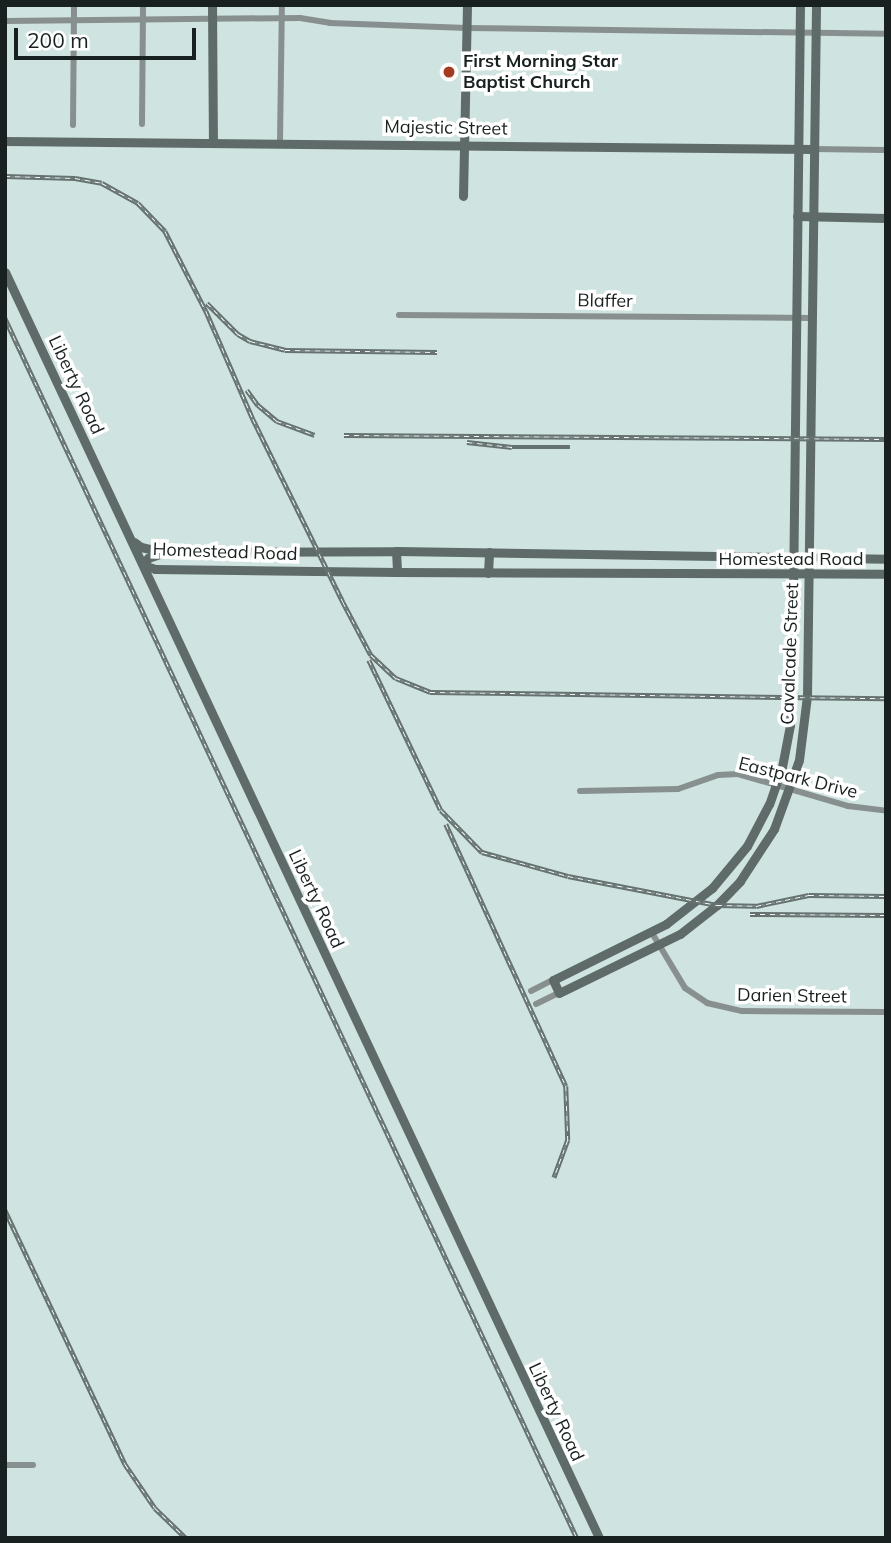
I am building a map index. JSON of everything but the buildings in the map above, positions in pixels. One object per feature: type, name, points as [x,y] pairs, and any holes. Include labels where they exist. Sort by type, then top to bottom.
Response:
[{"type":"main road","points":[[212,5],[213,142]]},
{"type":"main road","points":[[463,196],[467,5]]},
{"type":"main road","name":"Cavalcade Street","points":[[553,980],[652,933],[712,888],[748,844],[777,784],[790,725],[792,676],[800,5]]},
{"type":"main road","name":"Cavalcade Street","points":[[559,993],[680,934],[717,905],[740,881],[760,852],[774,829],[791,788],[804,730],[807,676],[816,5]]},
{"type":"main road","name":"Majestic Street","points":[[5,141],[280,141],[813,149]]},
{"type":"main road","points":[[797,216],[886,218]]},
{"type":"main road","name":"Liberty Road","points":[[5,272],[599,1538]]},
{"type":"main road","points":[[131,540],[141,547],[165,552]]},
{"type":"main road","points":[[397,551],[397,572]]},
{"type":"main road","name":"Homestead Road","points":[[886,559],[397,551],[165,552],[148,558],[143,565],[169,569],[397,572],[886,574]]},
{"type":"main road","points":[[488,573],[489,552]]},
{"type":"main road","points":[[239,553],[240,569]]},
{"type":"main road","points":[[612,555],[613,574]]},
{"type":"main road","points":[[682,556],[682,575]]},
{"type":"main road","points":[[160,602],[157,582],[161,574],[169,569]]},
{"type":"main road","points":[[792,676],[807,676]]},
{"type":"main road","points":[[748,844],[760,852]]},
{"type":"main road","points":[[553,980],[559,993]]},
{"type":"street","points":[[73,125],[74,5]]},
{"type":"street","points":[[142,124],[143,5]]},
{"type":"street","points":[[280,141],[282,5]]},
{"type":"street","points":[[5,21],[282,19],[467,28],[886,34]]},
{"type":"street","name":"Majestic Street","points":[[813,149],[886,150]]},
{"type":"street","name":"Blaffer","points":[[400,315],[811,318]]},
{"type":"street","name":"Eastpark Drive","points":[[580,791],[678,789],[718,775],[738,774],[848,806],[886,811]]},
{"type":"street","name":"Darien Street","points":[[652,933],[685,988],[694,997],[721,1008],[743,1011],[886,1012]]},
{"type":"street","name":"Cavalcade Street","points":[[531,991],[553,980]]},
{"type":"street","name":"Cavalcade Street","points":[[536,1004],[559,993]]},
{"type":"street","points":[[5,1465],[33,1465]]},
{"type":"railway","points":[[5,176],[75,178],[102,183],[138,203],[165,231],[206,311],[253,419],[343,602],[371,655],[396,678],[430,692],[886,698]]},
{"type":"railway","points":[[207,303],[238,334],[250,341],[285,350],[437,352]]},
{"type":"railway","points":[[5,318],[577,1538]]},
{"type":"railway","points":[[247,390],[258,405],[277,421],[315,435]]},
{"type":"railway","points":[[344,435],[886,439]]},
{"type":"railway","points":[[467,442],[512,447],[570,447]]},
{"type":"railway","points":[[369,660],[441,810],[482,852],[568,876],[717,905],[756,906],[809,895],[886,896]]},
{"type":"railway","points":[[446,824],[566,1086],[568,1140],[554,1178]]},
{"type":"railway","points":[[750,914],[886,915]]},
{"type":"railway","points":[[5,1210],[125,1464],[155,1508],[186,1538]]},
{"type":"place","name":"First Morning Star Baptist Church","points":[[449,72]]}]
